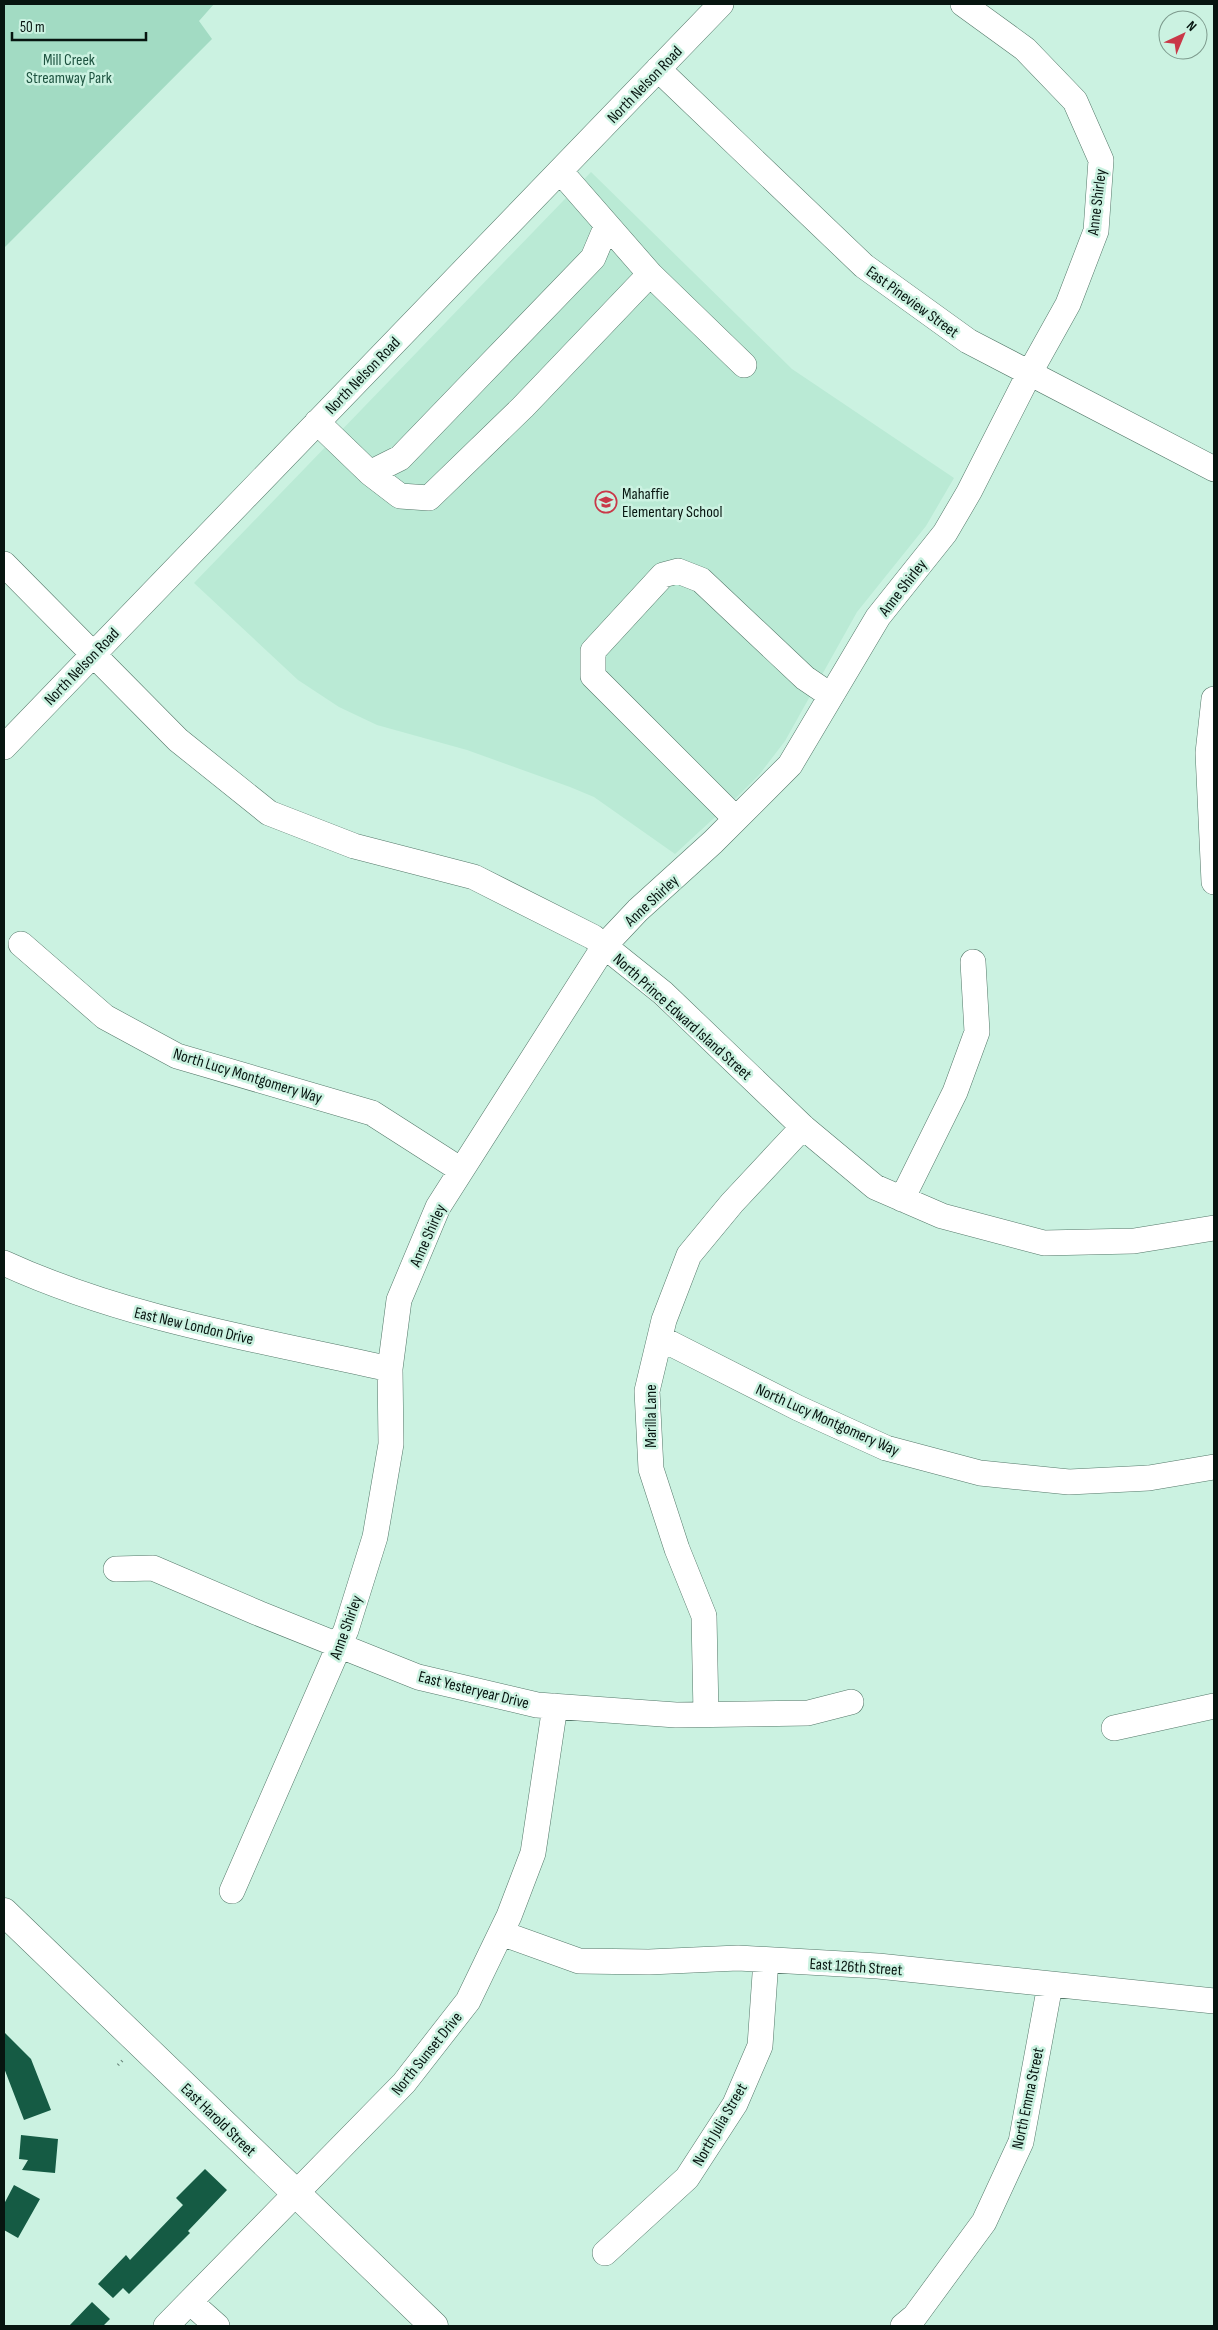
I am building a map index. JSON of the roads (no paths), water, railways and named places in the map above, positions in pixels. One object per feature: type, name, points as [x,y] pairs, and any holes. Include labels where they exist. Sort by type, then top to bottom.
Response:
[{"type":"main road","name":"East Harold Street","points":[[4,1912],[434,2326]]},
{"type":"street","name":"North Nelson Road","points":[[4,746],[721,4]]},
{"type":"street","name":"Anne Shirley","points":[[232,1891],[339,1646],[375,1537],[391,1444],[390,1369],[398,1300],[438,1207],[605,945],[638,910],[736,819],[790,765],[878,617],[945,533],[969,492],[1029,374],[1068,304],[1096,231],[1101,160],[1075,101],[1025,48],[962,4]]},
{"type":"street","name":"East Pineview Street","points":[[658,69],[864,266],[968,341],[1214,469]]},
{"type":"street","points":[[560,171],[650,274],[744,365]]},
{"type":"street","points":[[370,473],[400,458],[593,258],[608,225]]},
{"type":"street","points":[[317,422],[370,473],[400,496],[429,498],[523,407],[650,274]]},
{"type":"street","name":"North Prince Edward Island Street","points":[[4,564],[178,740],[269,813],[354,846],[474,877],[605,945],[663,992],[803,1127],[875,1187],[942,1216],[1044,1243],[1134,1241],[1214,1228]]},
{"type":"street","points":[[736,819],[593,676],[593,651],[663,575],[678,571],[701,580],[805,678],[830,695]]},
{"type":"street","points":[[1214,699],[1208,753],[1212,784],[1214,882]]},
{"type":"street","name":"North Lucy Montgomery Way","points":[[21,944],[105,1017],[177,1056],[372,1114],[461,1170]]},
{"type":"street","points":[[902,1199],[955,1092],[977,1032],[973,962]]},
{"type":"street","name":"Marilla Lane","points":[[706,1714],[704,1616],[677,1549],[651,1469],[647,1391],[664,1320],[689,1255],[732,1203],[803,1127]]},
{"type":"street","name":"East New London Drive","points":[[4,1263],[46,1283],[139,1313],[390,1369]]},
{"type":"street","name":"North Lucy Montgomery Way","points":[[660,1338],[798,1408],[886,1448],[980,1473],[1069,1482],[1149,1478],[1214,1467]]},
{"type":"street","name":"East Yesteryear Drive","points":[[116,1569],[153,1568],[418,1677],[537,1705],[676,1714],[706,1714],[808,1713],[851,1702]]},
{"type":"street","name":"North Sunset Drive","points":[[166,2326],[295,2192],[404,2083],[468,2001],[501,1933],[533,1853],[555,1706]]},
{"type":"street","points":[[1114,1728],[1214,1706]]},
{"type":"street","name":"East 126th Street","points":[[501,1933],[580,1961],[649,1962],[738,1958],[878,1966],[1214,2001]]},
{"type":"street","name":"North Julia Street","points":[[605,2253],[687,2178],[735,2104],[760,2046],[766,1960]]},
{"type":"street","name":"North Emma Street","points":[[903,2326],[915,2316],[984,2222],[1021,2142],[1050,1985]]},
{"type":"street","points":[[190,2302],[217,2326]]},
{"type":"place","name":"Mahaffie Elementary School","points":[[606,502]]},
{"type":"park label","name":"Mill Creek Streamway Park","points":[[69,68]]}]
